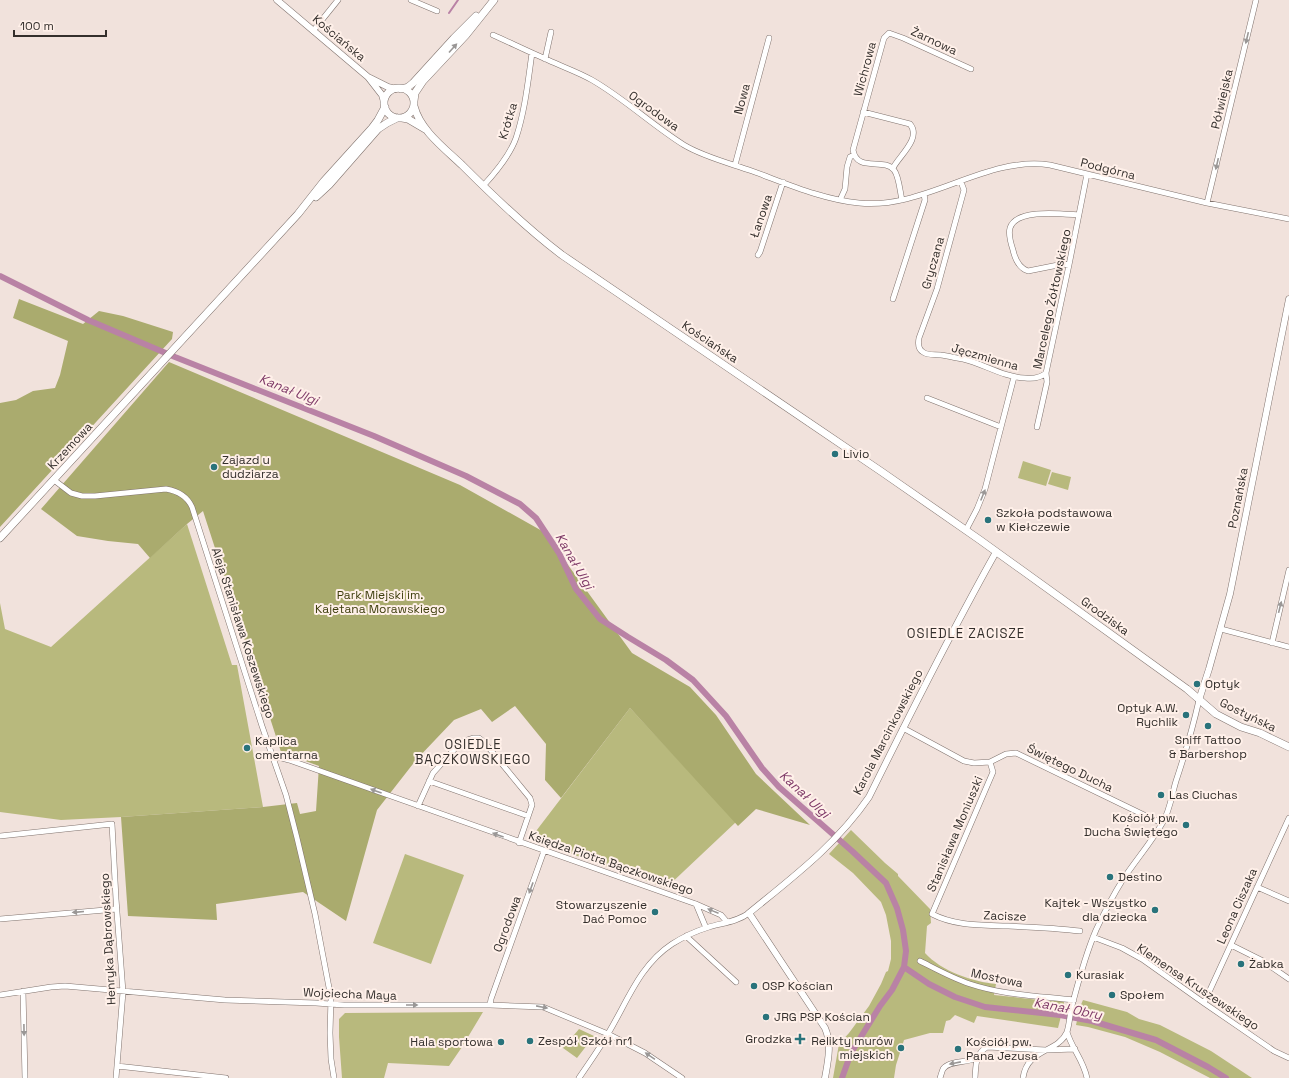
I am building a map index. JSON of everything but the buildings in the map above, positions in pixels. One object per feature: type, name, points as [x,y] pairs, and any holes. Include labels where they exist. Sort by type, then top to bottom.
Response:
[{"type":"main road","points":[[298,214],[378,120],[389,92],[408,87],[414,83],[454,38],[493,0]]},
{"type":"main road","points":[[298,214],[328,186],[378,130],[391,120],[410,114],[414,103],[415,93],[423,81],[466,34],[493,0]]},
{"type":"main road","points":[[398,89],[411,94],[414,103]]},
{"type":"main road","name":"Kościańska","points":[[414,103],[416,112],[427,130],[528,230],[562,255],[882,472],[996,552]]},
{"type":"main road","points":[[385,105],[389,114],[400,118]]},
{"type":"main road","name":"Kościańska","points":[[400,118],[408,119],[427,130]]},
{"type":"main road","name":"Krzemowa","points":[[0,538],[298,214]]},
{"type":"main road","name":"Grodziska","points":[[996,552],[1187,689],[1199,700]]},
{"type":"main road","name":"Gostyńska","points":[[1199,700],[1216,714],[1289,747]]},
{"type":"street","name":"Kościańska","points":[[277,0],[368,77],[382,95],[385,105]]},
{"type":"street","points":[[313,30],[338,0]]},
{"type":"street","points":[[410,0],[437,11]]},
{"type":"street","name":"Półwiejska","points":[[1207,203],[1256,0]]},
{"type":"street","points":[[545,59],[551,32]]},
{"type":"street","name":"Żarnowa","points":[[889,33],[971,69]]},
{"type":"street","name":"Wichrowa","points":[[854,155],[853,150],[884,38],[889,33]]},
{"type":"street","name":"Ogrodowa","points":[[493,35],[597,83],[686,146],[704,154],[809,191]]},
{"type":"street","name":"Nowa","points":[[735,165],[769,38]]},
{"type":"street","name":"Krótka","points":[[483,186],[498,169],[515,139],[523,113],[532,53]]},
{"type":"street","name":"Kościańska","points":[[368,77],[388,87],[398,89]]},
{"type":"street","name":"Wichrowa","points":[[863,112],[910,124],[913,127],[914,130],[912,139],[908,149],[896,161],[893,168]]},
{"type":"street","points":[[840,200],[845,189],[847,167],[850,157],[854,155],[858,160],[865,163],[887,165],[893,168],[896,172],[902,200]]},
{"type":"street","name":"Podgórna","points":[[809,191],[859,204],[880,204],[924,194],[1008,167],[1039,163],[1207,203],[1289,219]]},
{"type":"street","name":"Marcelego Żółtowskiego","points":[[1037,427],[1047,382],[1046,373],[1087,174]]},
{"type":"street","name":"Łanowa","points":[[758,255],[783,182]]},
{"type":"street","name":"Gryczana","points":[[920,348],[918,338],[937,289],[964,190],[961,182]]},
{"type":"street","points":[[893,299],[925,200],[924,194]]},
{"type":"street","points":[[1069,265],[1063,264],[1028,271],[1024,270],[1015,258],[1010,228],[1016,220],[1022,217],[1049,213],[1079,215]]},
{"type":"street","name":"Poznańska","points":[[1199,700],[1230,594],[1289,299]]},
{"type":"street","name":"Jęczmienna","points":[[920,348],[927,354],[942,355],[970,361],[1014,377],[1036,378],[1046,373]]},
{"type":"street","points":[[966,530],[986,489],[1014,377]]},
{"type":"street","points":[[927,398],[1001,427]]},
{"type":"street","name":"Aleja Stanisława Koszewskiego","points":[[54,480],[71,493],[82,496],[166,489],[177,492],[188,500],[196,516],[286,795],[313,903],[331,1004],[331,1059],[334,1078]]},
{"type":"street","name":"Karola Marcinkowskiego","points":[[749,913],[827,847],[844,829],[869,797],[951,634],[996,552]]},
{"type":"street","points":[[1272,643],[1289,570]]},
{"type":"street","points":[[1221,629],[1289,647]]},
{"type":"street","points":[[1023,1078],[1026,1066],[1030,1061],[1036,1055],[1056,1044],[1063,1038],[1067,1030],[1073,1002],[1093,937],[1116,891],[1162,822],[1167,812],[1199,700]]},
{"type":"street","name":"Świętego Ducha","points":[[903,728],[964,761],[974,763],[990,762],[1006,754],[1016,753],[1144,815],[1162,822]]},
{"type":"street","name":"Księdza Piotra Bączkowskiego","points":[[418,806],[433,773],[461,742],[468,739],[479,738],[484,742],[530,798],[532,805],[519,842]]},
{"type":"street","name":"Księdza Piotra Bączkowskiego","points":[[274,758],[278,757],[289,760],[696,904],[721,915],[727,922]]},
{"type":"street","name":"Stanisława Moniuszki","points":[[932,914],[993,772],[990,762]]},
{"type":"street","name":"Księdza Piotra Bączkowskiego","points":[[429,781],[528,816]]},
{"type":"street","name":"Leona Ciszaka","points":[[1204,1003],[1257,887],[1287,829],[1289,818]]},
{"type":"street","name":"Henryka Dąbrowskiego","points":[[0,836],[112,824],[123,992],[116,1078]]},
{"type":"street","name":"Ogrodowa","points":[[490,1005],[491,998],[544,851]]},
{"type":"street","points":[[1257,887],[1289,901]]},
{"type":"street","name":"Księdza Piotra Bączkowskiego","points":[[696,904],[706,928]]},
{"type":"street","points":[[0,919],[117,909]]},
{"type":"street","points":[[578,1078],[608,1034],[633,988],[649,963],[660,952],[686,936],[706,928],[739,919],[749,913],[826,1028],[829,1044],[825,1078]]},
{"type":"street","name":"Zacisze","points":[[932,914],[942,919],[963,924],[1055,928],[1080,931]]},
{"type":"street","points":[[686,936],[736,982]]},
{"type":"street","name":"Klemensa Kruszewskiego","points":[[1093,937],[1122,948],[1135,955],[1274,1051],[1289,1058]]},
{"type":"street","points":[[1231,945],[1263,961],[1289,979]]},
{"type":"street","name":"Mostowa","points":[[920,961],[952,977],[972,984],[996,990],[1073,1002]]},
{"type":"street","name":"Wojciecha Maya","points":[[0,995],[65,986],[225,1000],[344,1005],[490,1005],[543,1007],[608,1034],[645,1052],[682,1078]]},
{"type":"street","points":[[23,991],[25,1078]]},
{"type":"street","points":[[1067,1030],[1068,1038],[1083,1063],[1087,1078]]},
{"type":"street","points":[[975,1078],[977,1058],[982,1050],[987,1047],[1046,1050],[1075,1049]]},
{"type":"street","points":[[940,1078],[943,1069],[947,1065],[977,1058]]},
{"type":"street","points":[[117,1066],[226,1078]]},
{"type":"green space","points":[[19,299],[83,324],[99,311],[123,316],[173,332],[172,339],[0,527],[0,403],[16,400],[33,391],[55,388],[60,375],[68,341],[13,318]]},
{"type":"green space","name":"Park Miejski im. Kajetana Morawskiego","points":[[169,362],[460,485],[544,532],[632,653],[690,687],[716,715],[756,774],[810,825],[756,809],[738,826],[630,708],[561,798],[545,780],[546,744],[515,706],[492,722],[481,709],[454,720],[416,760],[377,810],[346,921],[303,892],[216,904],[217,920],[128,916],[121,817],[263,807],[297,803],[300,814],[316,811],[319,766],[281,752],[203,511],[150,558],[138,544],[77,536],[41,509]]},
{"type":"green space","points":[[1023,461],[1051,470],[1046,486],[1018,478]]},
{"type":"green space","points":[[1052,472],[1071,477],[1068,490],[1048,484]]},
{"type":"green space","points":[[187,524],[232,665],[237,665],[263,807],[61,820],[0,812],[0,603],[5,629],[51,647]]},
{"type":"green space","points":[[630,708],[736,822],[666,888],[530,839]]},
{"type":"green space","points":[[851,830],[898,874],[898,876],[930,909],[931,923],[927,926],[925,953],[948,970],[977,981],[996,984],[994,995],[1049,1001],[1064,1001],[1058,1028],[977,1016],[974,1023],[955,1015],[950,1020],[946,1021],[943,1033],[930,1033],[904,1040],[896,1065],[894,1078],[833,1078],[839,1044],[869,1006],[886,972],[888,971],[891,959],[891,941],[886,915],[881,902],[853,873],[829,854]]},
{"type":"green space","points":[[405,854],[464,875],[431,964],[373,943]]},
{"type":"green space","points":[[1083,1000],[1127,1012],[1139,1019],[1160,1025],[1211,1051],[1252,1078],[1210,1078],[1160,1052],[1125,1037],[1076,1025]]},
{"type":"green space","points":[[483,1012],[449,1066],[388,1063],[384,1078],[342,1078],[339,1019],[345,1013]]},
{"type":"green space","points":[[579,1029],[594,1036],[577,1058],[563,1048]]},
{"type":"waterway","points":[[449,13],[458,0]]},
{"type":"waterway","name":"Kanał Ulgi","points":[[0,276],[88,320],[175,357],[374,436],[466,476],[520,504],[536,518],[559,553],[576,589],[600,619],[666,660],[693,680],[726,716],[762,768],[779,787],[886,883],[897,908],[903,930],[906,951],[904,967],[892,990],[880,1006],[851,1053],[842,1078]]},
{"type":"waterway","name":"Kanał Obry","points":[[904,967],[929,984],[955,997],[985,1007],[1060,1015],[1092,1021],[1156,1040],[1226,1078]]},
{"type":"place","name":"Livio","points":[[835,454]]},
{"type":"place","name":"Zajazd u dudziarza","points":[[214,467]]},
{"type":"place","name":"Szkoła podstawowa w Kiełczewie","points":[[988,520]]},
{"type":"place","name":"Optyk","points":[[1197,684]]},
{"type":"place","name":"Optyk A.W. Rychlik","points":[[1186,715]]},
{"type":"place","name":"Sniff Tattoo & Barbershop","points":[[1208,726]]},
{"type":"place","name":"Kaplica cmentarna","points":[[247,748]]},
{"type":"place","name":"Las Ciuchas","points":[[1161,795]]},
{"type":"place","name":"Kościół pw. Ducha Świętego","points":[[1186,825]]},
{"type":"place","name":"Destino","points":[[1110,877]]},
{"type":"place","name":"Kajtek - Wszystko dla dziecka","points":[[1155,910]]},
{"type":"place","name":"Stowarzyszenie Dać Pomoc","points":[[655,912]]},
{"type":"place","name":"Żabka","points":[[1241,964]]},
{"type":"place","name":"Kurasiak","points":[[1068,975]]},
{"type":"place","name":"OSP Kościan","points":[[754,986]]},
{"type":"place","name":"Społem","points":[[1112,995]]},
{"type":"place","name":"JRG PSP Kościan","points":[[766,1017]]},
{"type":"place","name":"Grodzka","points":[[800,1039]]},
{"type":"place","name":"Zespół Szkół nr1","points":[[530,1041]]},
{"type":"place","name":"Hala sportowa","points":[[501,1042]]},
{"type":"place","name":"Relikty murów miejskich","points":[[901,1048]]},
{"type":"place","name":"Kościół pw. Pana Jezusa","points":[[958,1049]]},
{"type":"district","name":"OSIEDLE ZACISZE","points":[[966,633]]},
{"type":"district","name":"OSIEDLE BĄCZKOWSKIEGO","points":[[473,752]]}]
